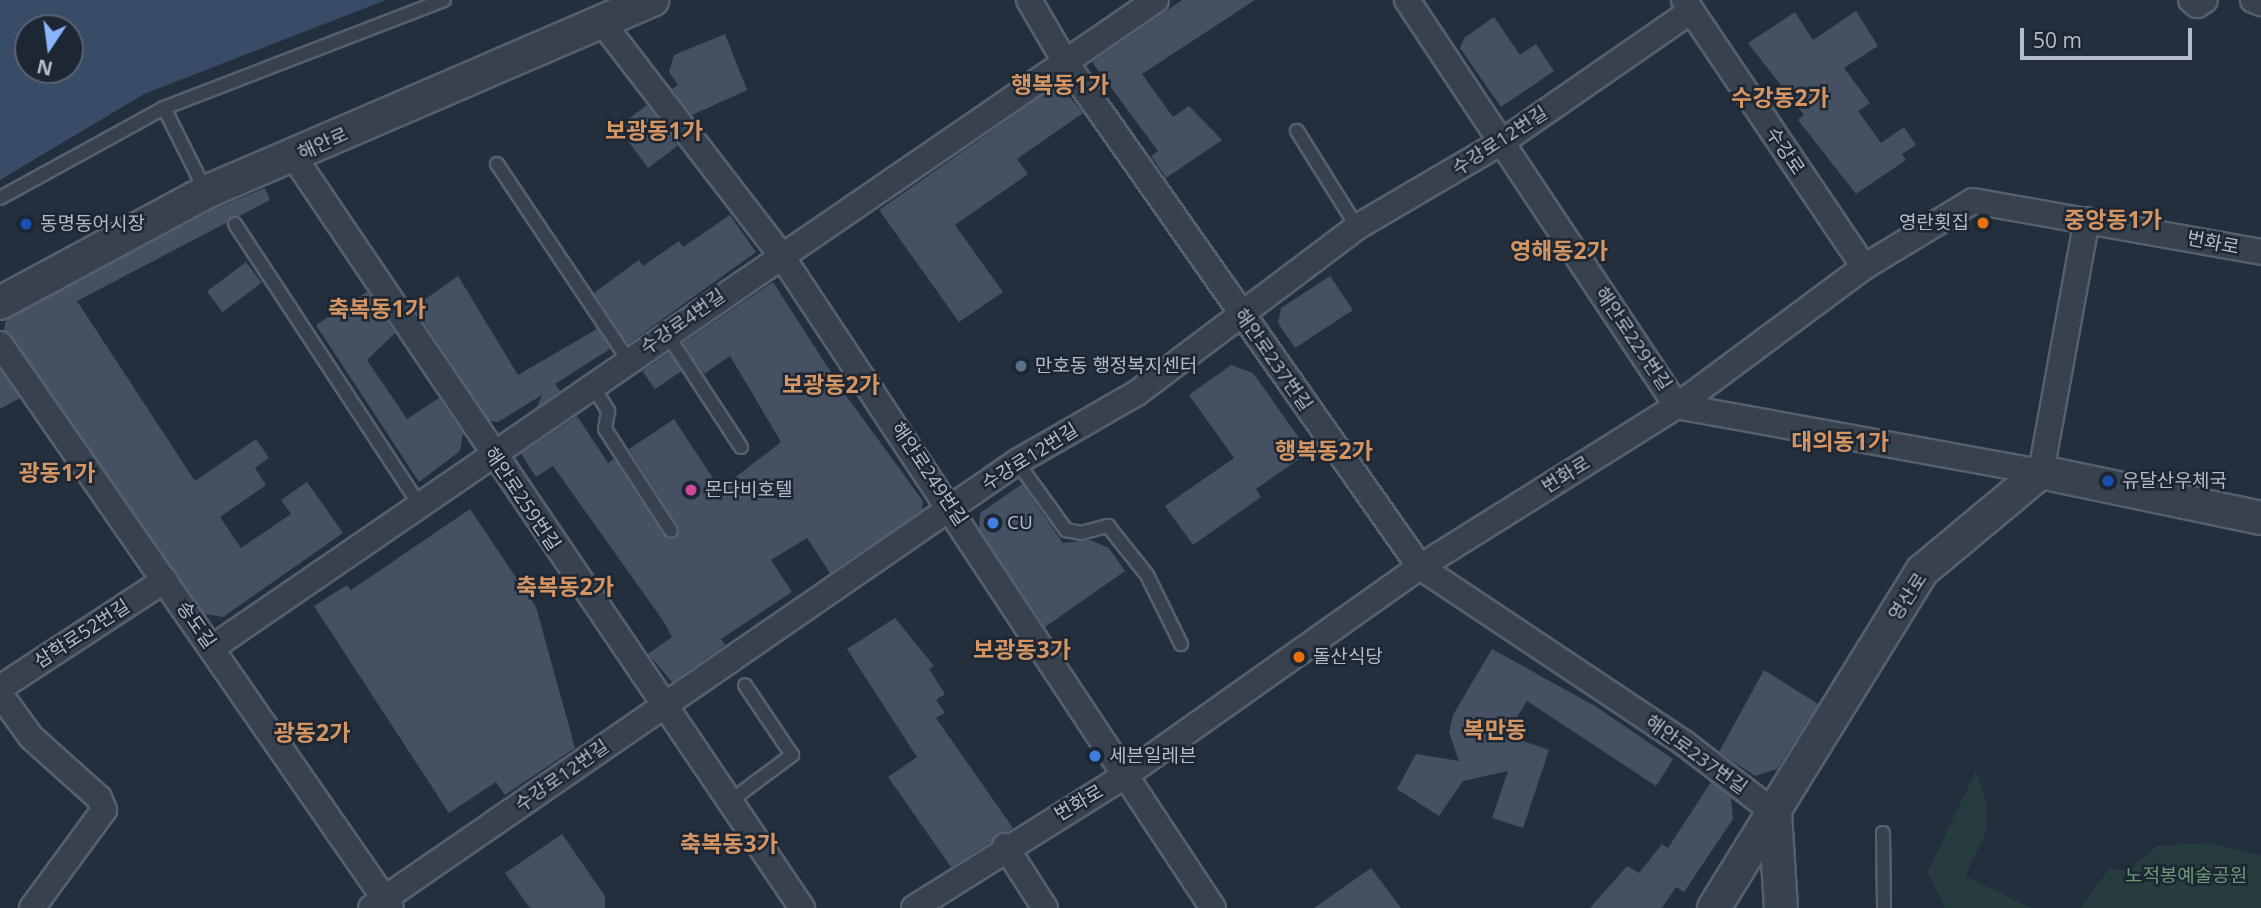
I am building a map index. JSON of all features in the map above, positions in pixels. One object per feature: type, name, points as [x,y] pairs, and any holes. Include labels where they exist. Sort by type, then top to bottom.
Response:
[{"type":"street","name":"해안로","points":[[0,303],[206,191],[294,157],[652,0]]},
{"type":"street","name":"해안로237번길","points":[[1029,0],[1064,60],[1420,567],[1684,743],[1775,813]]},
{"type":"street","name":"수강로4번길","points":[[212,648],[1064,60],[1156,0]]},
{"type":"street","name":"해안로229번길","points":[[1407,0],[1677,406],[2041,472]]},
{"type":"street","points":[[2191,0],[2197,5],[2205,0]]},
{"type":"street","points":[[2253,0],[2261,3]]},
{"type":"street","name":"수강로12번길","points":[[382,905],[1017,462],[1137,393],[1243,318],[1357,227],[1502,142],[1687,5]]},
{"type":"street","name":"수강로","points":[[1687,5],[1864,267]]},
{"type":"street","name":"해안로249번길","points":[[601,21],[781,255],[952,507],[1124,777],[1213,908]]},
{"type":"street","name":"해안로259번길","points":[[294,157],[492,454],[802,908]]},
{"type":"street","name":"번화로","points":[[914,908],[1005,846],[1124,777],[1420,567],[1677,406],[1864,267],[1973,201],[2261,252]]},
{"type":"street","points":[[2088,220],[2041,472],[2261,517]]},
{"type":"street","name":"송도길","points":[[0,344],[212,648],[382,905]]},
{"type":"street","name":"영산로","points":[[1714,908],[1922,571],[2041,472]]},
{"type":"street","name":"삼학로52번길","points":[[0,688],[165,580]]},
{"type":"street","points":[[0,694],[31,737],[99,798],[104,810],[32,908]]},
{"type":"street","points":[[1775,813],[1781,908]]},
{"type":"street","points":[[1005,846],[1045,908]]},
{"type":"lane","points":[[0,198],[164,108],[444,0]]},
{"type":"lane","points":[[164,108],[206,191]]},
{"type":"lane","points":[[1297,131],[1357,227]]},
{"type":"lane","points":[[498,164],[628,360]]},
{"type":"lane","points":[[235,224],[419,504]]},
{"type":"lane","points":[[667,334],[741,447]]},
{"type":"lane","points":[[592,385],[608,411],[605,429],[671,531]]},
{"type":"lane","points":[[1017,462],[1066,530],[1081,533],[1108,526],[1147,575],[1181,644]]},
{"type":"lane","points":[[729,802],[792,755],[745,685]]},
{"type":"lane","points":[[1883,832],[1884,908]]},
{"type":"green space","points":[[1976,770],[1987,804],[1986,833],[1965,876],[2032,908],[1945,908],[1928,872]]},
{"type":"green space","name":"노적봉예술공원","points":[[2211,843],[2261,856],[2261,908],[2080,908],[2110,868],[2128,871],[2156,846]]},
{"type":"water","points":[[0,0],[386,0],[144,94],[0,180]]},
{"type":"building","points":[[1182,0],[1255,0],[1142,74],[1173,117],[1189,106],[1222,140],[1166,178],[1151,156],[1158,151],[1092,62]]},
{"type":"building","points":[[1856,11],[1878,46],[1844,68],[1870,103],[1858,111],[1881,143],[1904,127],[1916,145],[1902,154],[1906,160],[1856,194],[1798,120],[1804,115],[1748,43],[1795,12],[1813,40]]},
{"type":"building","points":[[1494,17],[1520,55],[1536,44],[1554,71],[1501,107],[1460,48],[1464,38]]},
{"type":"building","points":[[725,34],[747,90],[692,115],[672,89],[678,85],[669,72],[674,55]]},
{"type":"building","points":[[1059,84],[1083,113],[1017,159],[1028,174],[955,225],[1003,292],[959,322],[879,210]]},
{"type":"building","points":[[647,105],[678,146],[648,168],[617,127]]},
{"type":"building","points":[[265,188],[270,200],[77,301],[195,481],[256,439],[269,458],[255,468],[266,485],[220,517],[241,548],[291,514],[281,500],[307,482],[343,533],[223,617],[205,614],[4,330],[6,320],[214,209]]},
{"type":"building","points":[[730,215],[756,252],[628,344],[594,293],[639,260],[643,266],[679,241],[683,247]]},
{"type":"building","points":[[246,262],[262,283],[223,312],[207,291]]},
{"type":"building","points":[[458,276],[518,375],[597,329],[610,349],[555,384],[560,391],[537,407],[542,395],[498,422],[490,421],[414,307]]},
{"type":"building","points":[[1330,276],[1353,310],[1295,348],[1278,323],[1281,308]]},
{"type":"building","points":[[773,282],[845,394],[923,501],[922,510],[830,573],[807,538],[771,560],[792,592],[721,639],[725,645],[672,682],[648,654],[672,637],[664,622],[553,466],[536,477],[521,454],[577,416],[608,463],[614,459],[664,536],[676,538],[678,526],[629,449],[674,419],[720,489],[781,442],[730,356],[704,374],[683,343]]},
{"type":"building","points":[[367,292],[395,333],[367,360],[407,419],[439,398],[463,433],[460,451],[419,482],[316,325]]},
{"type":"building","points":[[669,353],[681,371],[655,389],[642,371]]},
{"type":"building","points":[[1231,365],[1253,373],[1309,452],[1256,489],[1261,497],[1193,545],[1165,506],[1234,458],[1189,395]]},
{"type":"building","points":[[0,370],[20,398],[0,409]]},
{"type":"building","points":[[1022,484],[1063,543],[1090,540],[1109,548],[1125,571],[1045,627],[979,528],[980,513]]},
{"type":"building","points":[[470,509],[536,607],[575,748],[505,795],[496,782],[449,813],[314,606],[347,585],[351,590]]},
{"type":"building","points":[[895,618],[934,666],[929,669],[945,694],[936,700],[945,713],[936,718],[1013,828],[951,867],[888,777],[917,757],[847,649]]},
{"type":"building","points":[[1492,649],[1595,706],[1673,759],[1656,786],[1527,701],[1506,735],[1549,750],[1523,828],[1492,818],[1508,771],[1463,781],[1439,816],[1397,789],[1416,754],[1459,761],[1449,732],[1453,715]]},
{"type":"building","points":[[1764,670],[1818,704],[1777,769],[1755,776],[1719,752]]},
{"type":"building","points":[[1711,782],[1731,798],[1733,819],[1684,892],[1676,887],[1662,908],[1590,908],[1627,866],[1639,873],[1662,844],[1668,848]]},
{"type":"building","points":[[562,834],[605,896],[605,908],[530,908],[505,873]]},
{"type":"building","points":[[1371,868],[1401,908],[1314,908]]},
{"type":"place","name":"영란횟집","points":[[1983,223]]},
{"type":"place","name":"동명동어시장","points":[[26,224]]},
{"type":"place","name":"만호동 행정복지센터","points":[[1021,366]]},
{"type":"place","name":"유달산우체국","points":[[2108,481]]},
{"type":"place","name":"몬다비호텔","points":[[691,490]]},
{"type":"place","name":"CU","points":[[993,523]]},
{"type":"place","name":"돌산식당","points":[[1299,657]]},
{"type":"place","name":"세븐일레븐","points":[[1095,756]]},
{"type":"district","name":"행복동1가","points":[[1060,84]]},
{"type":"district","name":"수강동2가","points":[[1780,97]]},
{"type":"district","name":"보광동1가","points":[[654,130]]},
{"type":"district","name":"중앙동1가","points":[[2113,219]]},
{"type":"district","name":"영해동2가","points":[[1559,250]]},
{"type":"district","name":"축복동1가","points":[[377,308]]},
{"type":"district","name":"보광동2가","points":[[831,384]]},
{"type":"district","name":"대의동1가","points":[[1840,441]]},
{"type":"district","name":"행복동2가","points":[[1324,450]]},
{"type":"district","name":"광동1가","points":[[57,472]]},
{"type":"district","name":"축복동2가","points":[[565,586]]},
{"type":"district","name":"보광동3가","points":[[1022,649]]},
{"type":"district","name":"복만동","points":[[1495,729]]},
{"type":"district","name":"광동2가","points":[[312,732]]},
{"type":"district","name":"축복동3가","points":[[729,843]]}]
